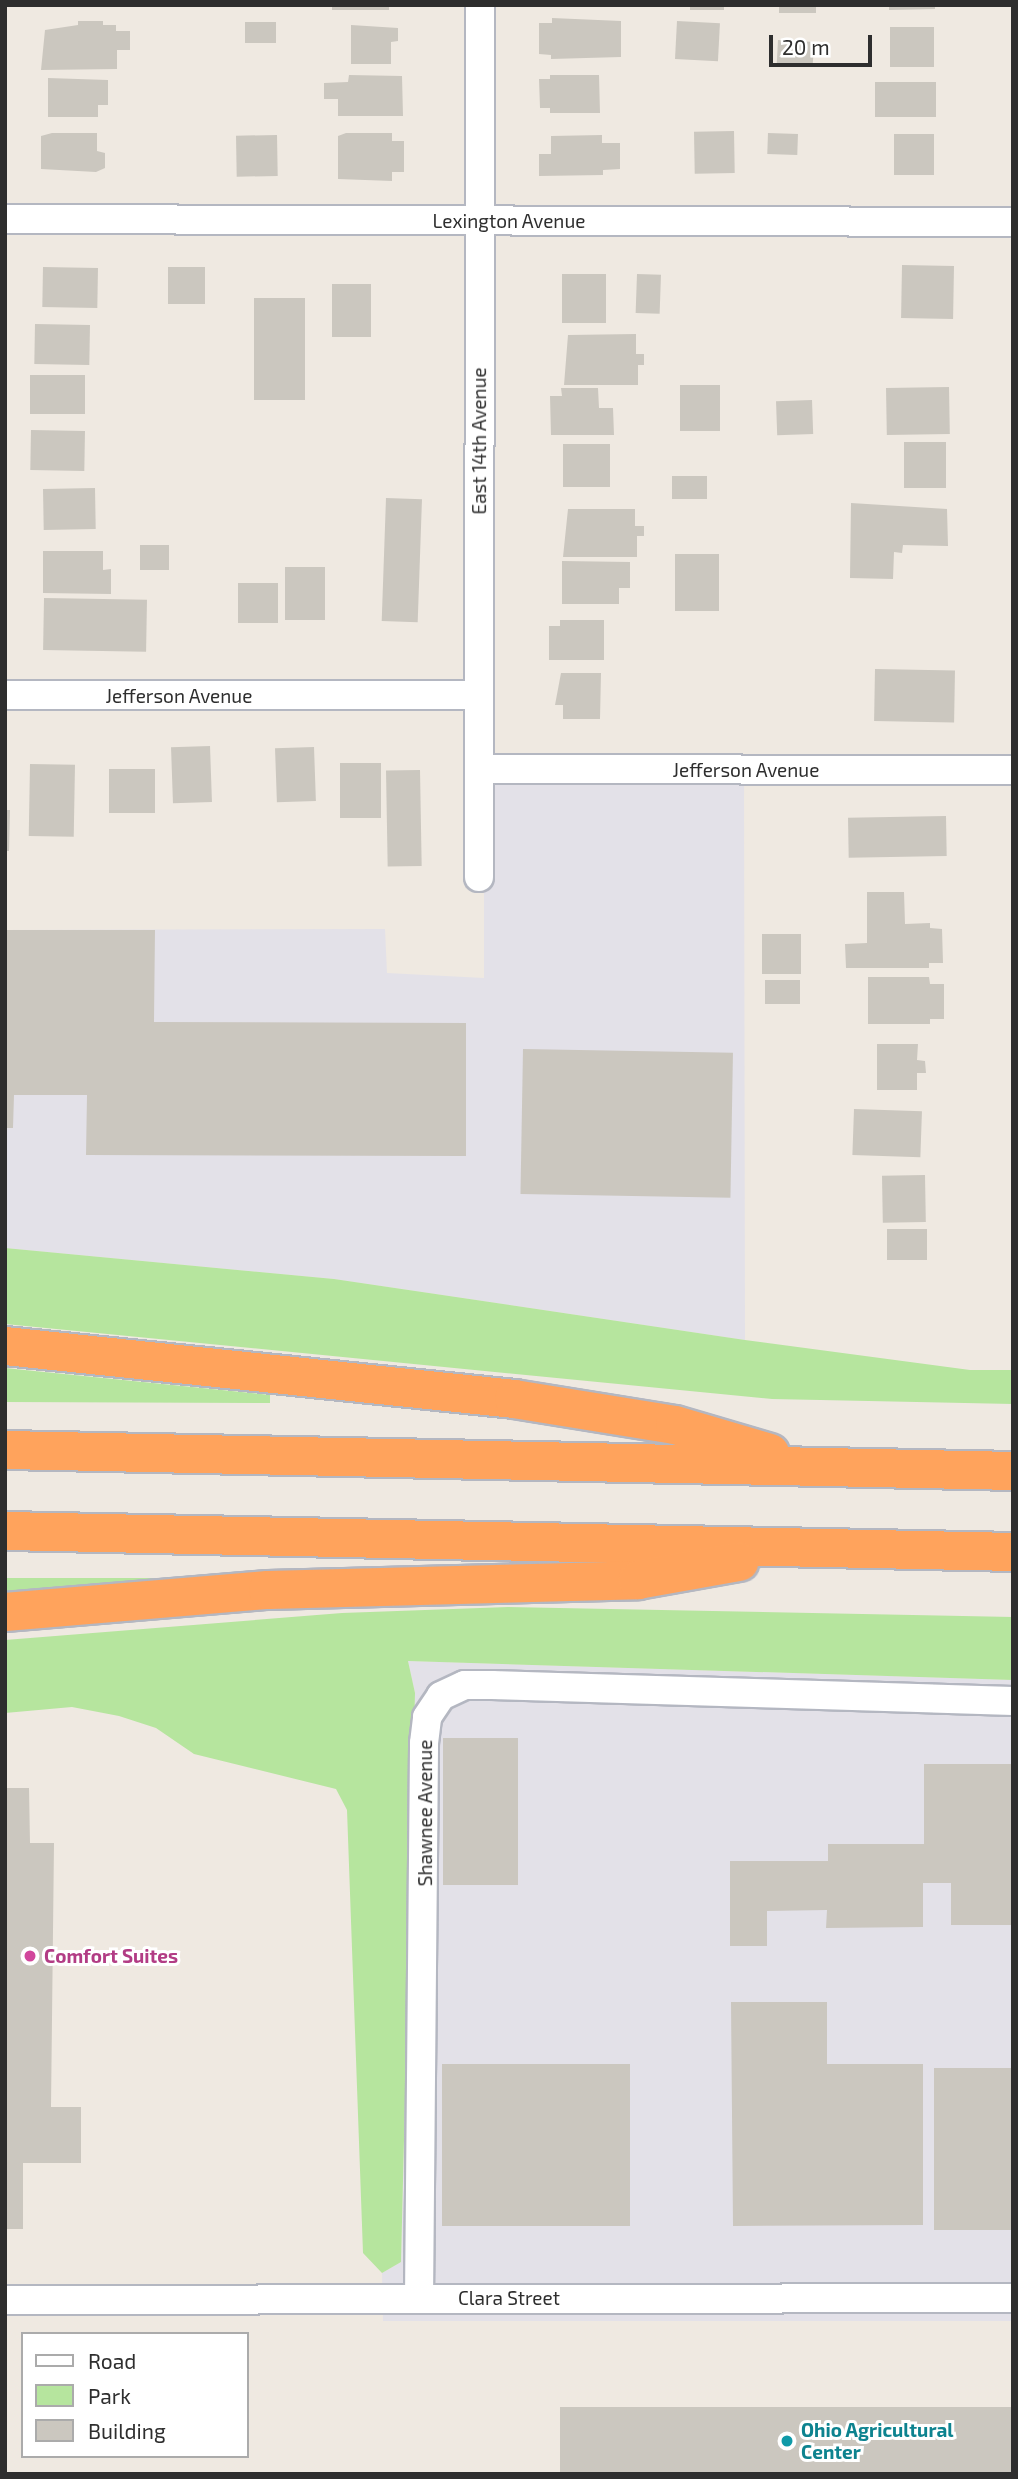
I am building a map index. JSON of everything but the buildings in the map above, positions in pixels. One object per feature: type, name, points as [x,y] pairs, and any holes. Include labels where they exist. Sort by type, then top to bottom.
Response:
[{"type":"highway","points":[[5,1346],[514,1399],[675,1425],[819,1467]]},
{"type":"highway","points":[[5,1450],[1013,1472]]},
{"type":"highway","points":[[5,1531],[1013,1552]]},
{"type":"highway","points":[[5,1612],[268,1590],[638,1580],[821,1547]]},
{"type":"street","name":"East 14th Avenue","points":[[479,877],[480,5]]},
{"type":"street","name":"Lexington Avenue","points":[[5,219],[1013,222]]},
{"type":"street","name":"Jefferson Avenue","points":[[5,695],[479,695]]},
{"type":"street","name":"Jefferson Avenue","points":[[478,769],[1013,770]]},
{"type":"street","name":"Shawnee Avenue","points":[[419,2299],[424,1743],[427,1717],[441,1696],[465,1685],[492,1685],[1013,1701]]},
{"type":"street","name":"Clara Street","points":[[5,2300],[1013,2298]]},
{"type":"shaded area","points":[[744,765],[745,1340],[334,1279],[5,1248],[5,930],[385,929],[387,973],[484,978],[484,766]]},
{"type":"shaded area","points":[[408,1661],[1013,1680],[1013,2321],[383,2321],[382,2273],[401,2262],[415,1693]]},
{"type":"green space","points":[[5,1248],[334,1279],[745,1340],[970,1370],[1013,1370],[1013,1404],[772,1399],[5,1324]]},
{"type":"green space","points":[[5,1368],[270,1395],[270,1403],[5,1402]]},
{"type":"green space","points":[[5,1578],[186,1578],[5,1594]]},
{"type":"green space","points":[[508,1607],[1013,1617],[1013,1680],[408,1661],[415,1693],[401,2262],[382,2273],[363,2253],[347,1810],[336,1789],[194,1754],[156,1728],[119,1716],[72,1707],[5,1713],[5,1640],[342,1613]]},
{"type":"place","name":"Comfort Suites","points":[[30,1956]]},
{"type":"place","name":"Ohio Agricultural Center","points":[[787,2441]]}]
